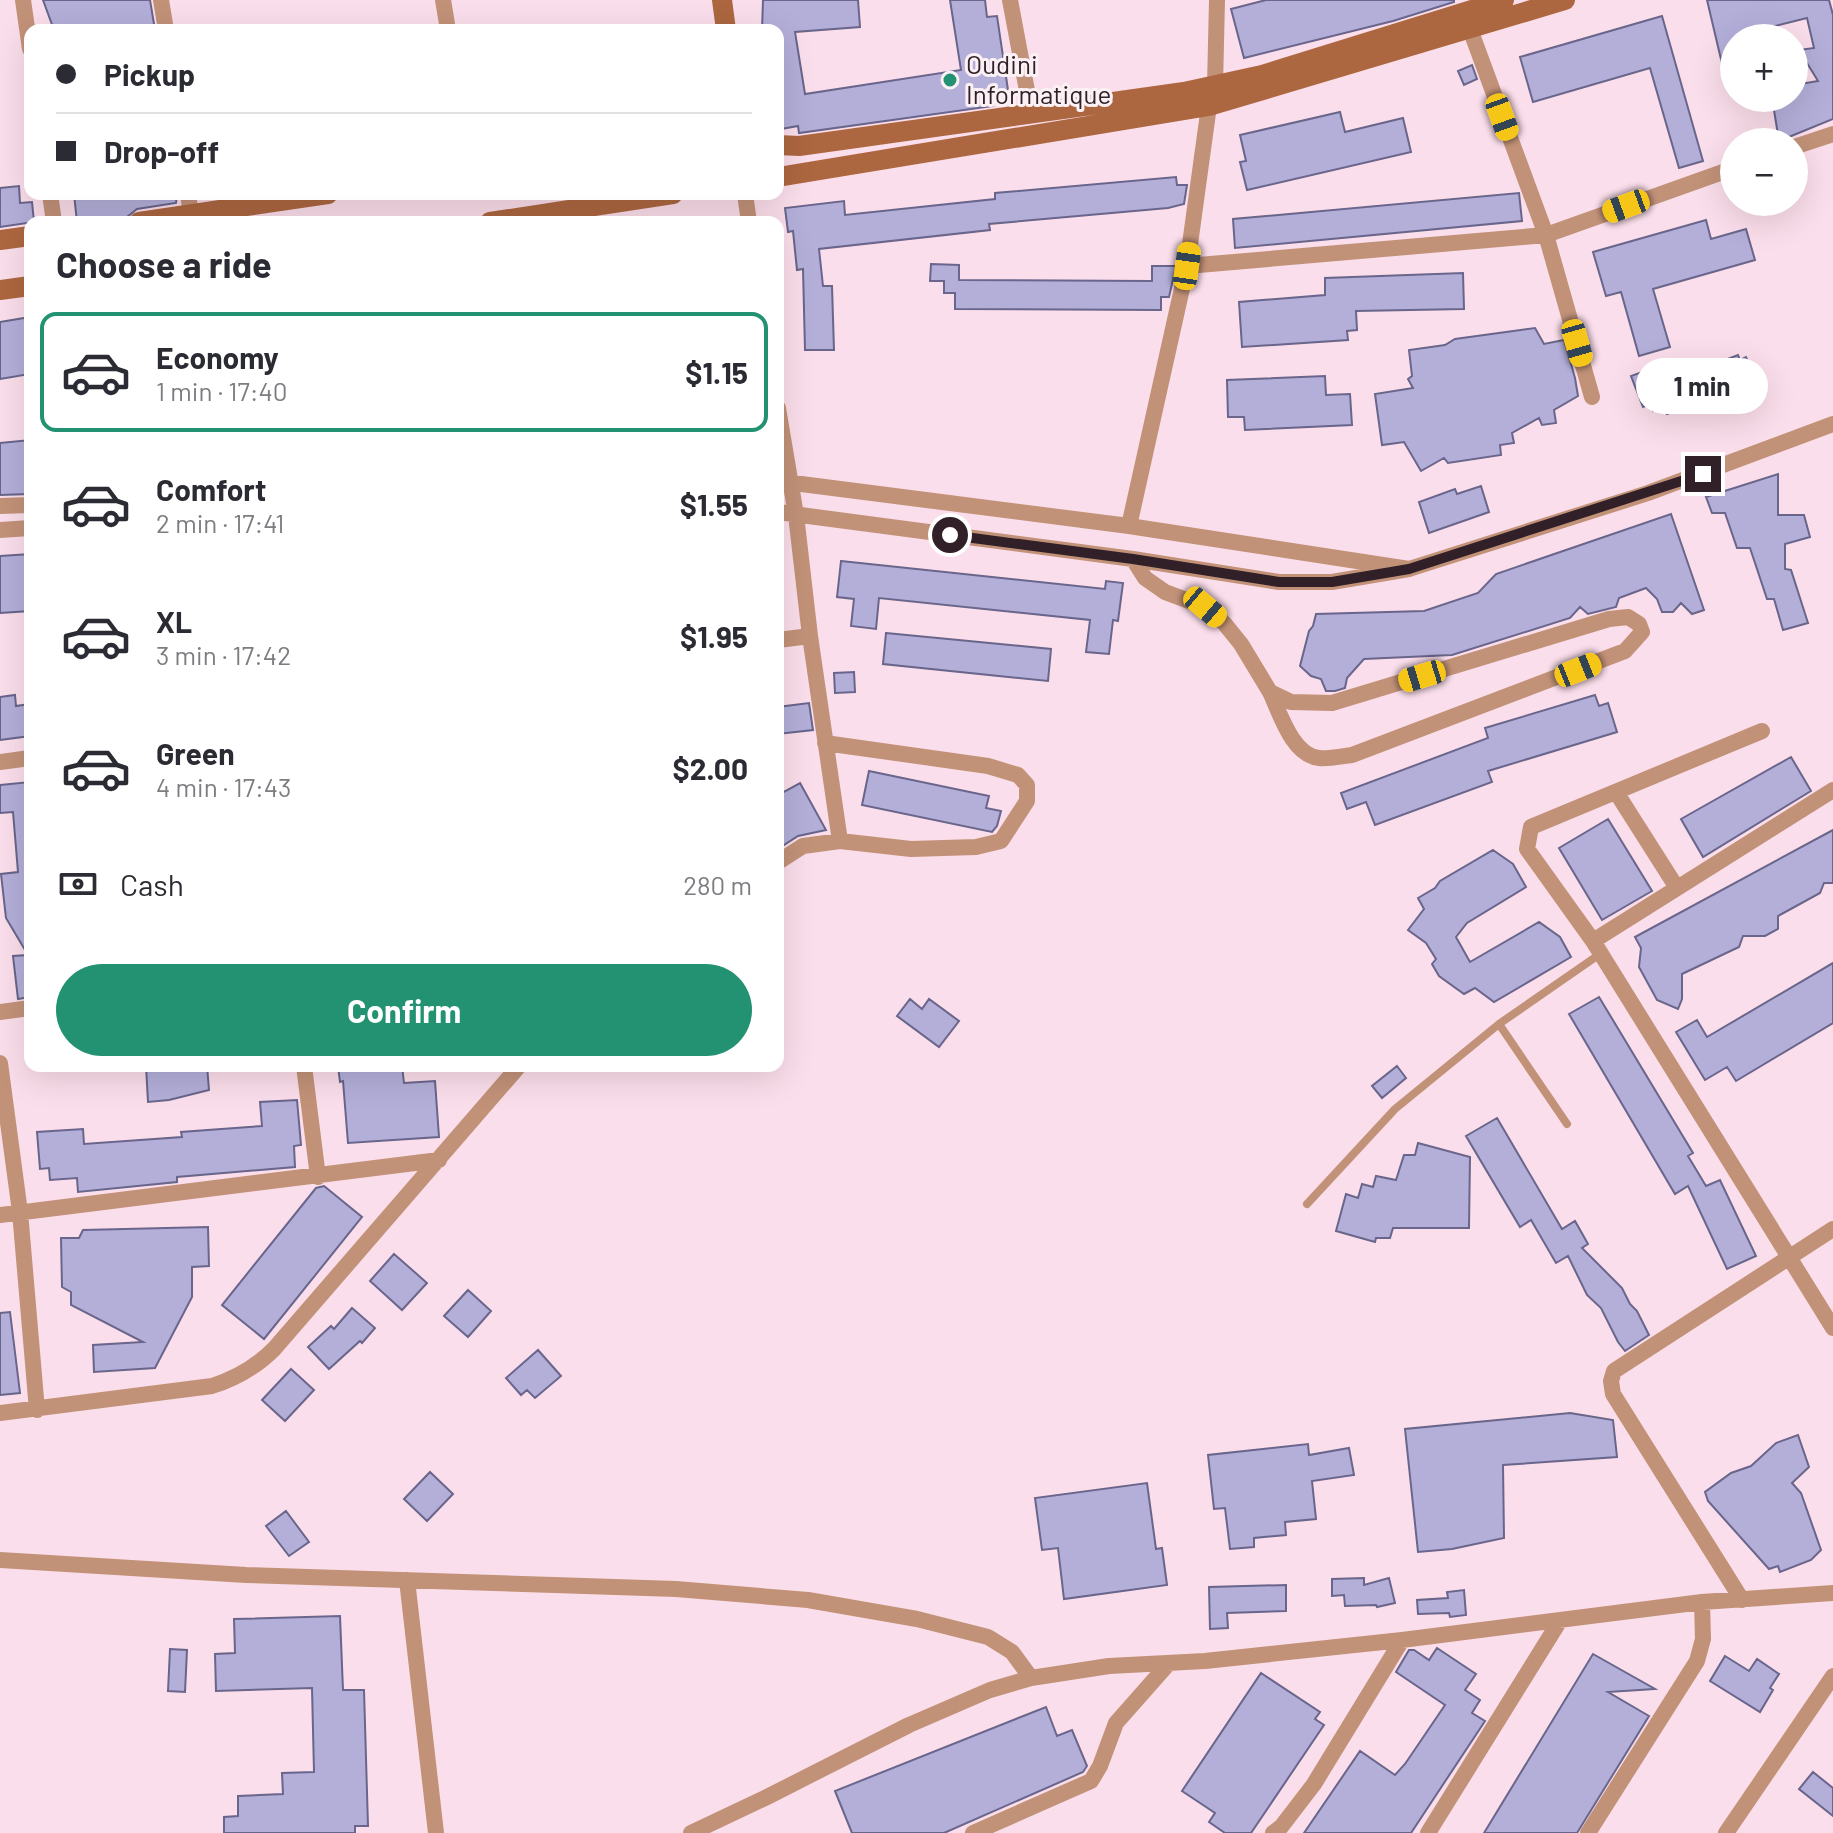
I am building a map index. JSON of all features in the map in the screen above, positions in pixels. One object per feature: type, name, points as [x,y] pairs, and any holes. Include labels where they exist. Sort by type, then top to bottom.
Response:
[{"type":"street","points":[[23,0],[26,24]]},
{"type":"street","points":[[161,0],[165,24]]},
{"type":"street","points":[[443,0],[447,24]]},
{"type":"street","points":[[722,0],[725,24]]},
{"type":"street","points":[[1010,0],[1031,112]]},
{"type":"street","points":[[1129,526],[1187,266],[1209,106],[1215,86],[1217,0]]},
{"type":"street","points":[[784,145],[799,146],[1215,86],[1262,75],[1478,4],[1504,0]]},
{"type":"street","points":[[784,176],[1209,106],[1565,0]]},
{"type":"street","points":[[1470,29],[1546,235],[1592,397]]},
{"type":"street","points":[[1808,142],[1833,134]]},
{"type":"street","points":[[1187,266],[1546,235],[1720,173]]},
{"type":"street","points":[[202,216],[294,200]]},
{"type":"street","points":[[529,216],[634,200]]},
{"type":"street","points":[[0,240],[24,237]]},
{"type":"street","points":[[0,290],[24,287]]},
{"type":"street","points":[[784,513],[1133,559],[1279,582],[1332,582],[1409,569],[1648,493],[1833,424]]},
{"type":"street","points":[[840,841],[796,515],[784,481],[1129,526],[1409,569]]},
{"type":"street","points":[[0,506],[24,505]]},
{"type":"street","points":[[0,530],[24,528]]},
{"type":"street","points":[[1133,559],[1145,578],[1165,592],[1205,607],[1224,623],[1241,644],[1301,750],[1317,758],[1352,755],[1625,651],[1642,632],[1639,624],[1628,617],[1609,619],[1332,703],[1291,702],[1270,692]]},
{"type":"street","points":[[784,639],[810,636]]},
{"type":"street","points":[[1762,731],[1531,827],[1527,849],[1597,947],[1833,1328]]},
{"type":"street","points":[[784,858],[803,846],[840,841],[911,849],[976,847],[1001,841],[1027,801],[1027,785],[1018,775],[988,766],[825,743]]},
{"type":"street","points":[[0,762],[24,759]]},
{"type":"street","points":[[1597,947],[1677,888],[1833,790]]},
{"type":"street","points":[[1616,792],[1677,888]]},
{"type":"street","points":[[0,1012],[24,1009]]},
{"type":"street","points":[[0,1063],[20,1212],[37,1410]]},
{"type":"street","points":[[305,1072],[318,1177]]},
{"type":"street","points":[[0,1413],[212,1386],[254,1367],[274,1349],[514,1072]]},
{"type":"street","points":[[0,1215],[439,1160]]},
{"type":"street","points":[[1742,1600],[1613,1394],[1611,1381],[1614,1371],[1833,1229]]},
{"type":"street","points":[[0,1560],[246,1575],[676,1589],[808,1600],[917,1619],[980,1634],[1001,1643],[1012,1652],[1031,1678]]},
{"type":"street","points":[[407,1580],[436,1833]]},
{"type":"street","points":[[691,1833],[909,1725],[990,1690],[1031,1678],[1109,1666],[1402,1640],[1702,1602],[1833,1593]]},
{"type":"street","points":[[1588,1833],[1697,1661],[1703,1639],[1702,1602]]},
{"type":"street","points":[[1428,1833],[1559,1622]]},
{"type":"street","points":[[1273,1833],[1314,1784],[1402,1640]]},
{"type":"street","points":[[973,1833],[1091,1781],[1116,1723],[1169,1663]]},
{"type":"street","points":[[1726,1833],[1833,1676]]},
{"type":"lane","points":[[1307,1204],[1395,1109],[1597,947]]},
{"type":"lane","points":[[1499,1024],[1567,1124]]},
{"type":"building","points":[[43,0],[150,0],[154,24],[52,24]]},
{"type":"building","name":"Oudini Informatique","points":[[763,0],[858,0],[860,27],[795,32],[805,94],[961,70],[950,0],[985,0],[987,17],[997,16],[1008,90],[991,93],[993,106],[799,133],[798,126],[784,128],[784,24],[762,24]]},
{"type":"building","points":[[1266,0],[1454,2],[1393,21],[1244,58],[1231,9]]},
{"type":"building","points":[[1707,0],[1829,0],[1833,15],[1833,119],[1808,129],[1777,128],[1774,112],[1808,112],[1808,83],[1818,81],[1808,65],[1808,49],[1814,48],[1807,18],[1783,24],[1720,24],[1720,55]]},
{"type":"building","points":[[1662,16],[1703,161],[1679,168],[1650,68],[1533,102],[1520,57]]},
{"type":"building","points":[[1472,65],[1477,79],[1464,85],[1458,71]]},
{"type":"building","points":[[1340,112],[1345,132],[1403,118],[1411,152],[1247,190],[1240,162],[1246,161],[1240,135]]},
{"type":"building","points":[[1176,177],[1177,185],[1187,185],[1184,204],[1168,208],[989,224],[990,230],[819,249],[823,286],[832,286],[834,350],[805,350],[803,269],[797,270],[793,231],[788,232],[785,208],[844,201],[845,215],[995,199],[995,193]]},
{"type":"building","points":[[19,186],[20,203],[32,202],[33,216],[24,216],[24,223],[0,227],[0,188]]},
{"type":"building","points":[[1519,193],[1522,221],[1235,248],[1233,219]]},
{"type":"building","points":[[75,200],[176,200],[176,203],[137,209],[128,216],[76,216]]},
{"type":"building","points":[[1706,220],[1711,239],[1746,229],[1755,260],[1653,289],[1670,347],[1639,356],[1621,292],[1606,296],[1593,252]]},
{"type":"building","points":[[931,264],[959,265],[959,280],[1152,281],[1152,266],[1176,266],[1169,297],[1161,297],[1161,310],[955,309],[955,293],[944,293],[944,281],[930,281]]},
{"type":"building","points":[[1463,273],[1464,309],[1356,311],[1357,330],[1347,331],[1348,340],[1242,347],[1239,302],[1325,295],[1325,278]]},
{"type":"building","points":[[24,318],[24,375],[0,379],[0,322]]},
{"type":"building","points":[[1535,328],[1544,344],[1564,340],[1575,378],[1578,396],[1554,410],[1556,423],[1542,425],[1539,418],[1512,433],[1514,443],[1500,445],[1501,455],[1448,463],[1444,458],[1421,471],[1404,442],[1382,445],[1375,394],[1413,388],[1408,379],[1412,376],[1409,350],[1445,345],[1455,339]]},
{"type":"building","points":[[1738,355],[1740,360],[1746,357],[1755,378],[1744,383],[1745,387],[1667,414],[1664,407],[1653,411],[1650,404],[1643,407],[1631,376],[1653,368],[1662,391],[1695,377],[1693,372]]},
{"type":"building","points":[[1325,376],[1326,395],[1350,394],[1352,425],[1245,430],[1244,417],[1228,417],[1227,380]]},
{"type":"building","points":[[24,441],[24,494],[0,495],[0,443]]},
{"type":"building","points":[[1778,474],[1778,515],[1804,515],[1810,537],[1785,544],[1785,569],[1791,570],[1808,623],[1783,630],[1774,599],[1767,599],[1750,548],[1737,548],[1725,513],[1712,513],[1706,497]]},
{"type":"building","points":[[1481,486],[1489,512],[1429,533],[1419,502],[1455,489],[1457,494]]},
{"type":"building","points":[[1671,514],[1704,610],[1692,614],[1681,603],[1673,612],[1662,612],[1657,599],[1646,588],[1619,598],[1616,607],[1588,614],[1580,607],[1570,618],[1452,655],[1364,659],[1347,678],[1345,688],[1335,691],[1326,691],[1321,679],[1311,676],[1300,666],[1316,614],[1424,611],[1478,593],[1496,574]]},
{"type":"building","points":[[24,554],[24,611],[0,613],[0,556]]},
{"type":"building","points":[[841,561],[1105,589],[1106,581],[1123,583],[1118,621],[1113,620],[1109,654],[1086,652],[1090,620],[879,598],[876,629],[851,626],[854,599],[837,597]]},
{"type":"building","points":[[886,633],[1051,649],[1048,681],[883,664]]},
{"type":"building","points":[[854,672],[855,692],[835,693],[834,673]]},
{"type":"building","points":[[15,695],[16,706],[24,705],[24,737],[0,740],[0,697]]},
{"type":"building","points":[[1595,695],[1599,706],[1608,703],[1617,732],[1488,771],[1492,782],[1375,825],[1366,802],[1347,809],[1341,793],[1488,738],[1485,728]]},
{"type":"building","points":[[809,703],[813,730],[784,733],[784,706]]},
{"type":"building","points":[[1791,757],[1811,791],[1703,857],[1681,819]]},
{"type":"building","points":[[869,771],[989,796],[986,808],[1001,811],[997,826],[992,832],[862,805]]},
{"type":"building","points":[[24,783],[24,948],[6,918],[1,874],[18,872],[13,812],[0,813],[0,785]]},
{"type":"building","points":[[800,783],[826,830],[798,836],[784,845],[784,792]]},
{"type":"building","points":[[1608,819],[1652,891],[1602,920],[1559,848]]},
{"type":"building","points":[[1833,830],[1833,883],[1824,883],[1820,893],[1778,916],[1778,929],[1765,936],[1743,936],[1739,947],[1682,974],[1682,999],[1678,1009],[1657,1000],[1639,967],[1641,948],[1635,937]]},
{"type":"building","points":[[1493,850],[1513,864],[1526,887],[1467,923],[1456,937],[1470,962],[1539,922],[1560,937],[1571,957],[1494,1002],[1475,988],[1464,994],[1439,976],[1432,964],[1436,959],[1426,943],[1408,930],[1424,909],[1418,898],[1435,888],[1440,881]]},
{"type":"building","points":[[24,955],[24,998],[18,999],[13,956]]},
{"type":"building","points":[[1833,963],[1833,1023],[1736,1081],[1727,1067],[1705,1080],[1676,1032],[1697,1020],[1707,1037]]},
{"type":"building","points":[[1599,997],[1693,1153],[1688,1156],[1706,1186],[1720,1180],[1756,1256],[1727,1269],[1688,1186],[1675,1194],[1569,1014]]},
{"type":"building","points":[[910,999],[922,1009],[929,999],[959,1021],[939,1047],[897,1016]]},
{"type":"building","points":[[1397,1066],[1406,1078],[1382,1098],[1372,1086]]},
{"type":"building","points":[[146,1072],[208,1072],[209,1090],[148,1102]]},
{"type":"building","points":[[339,1072],[403,1072],[404,1083],[435,1081],[439,1137],[348,1143],[343,1081],[340,1082]]},
{"type":"building","points":[[297,1100],[301,1145],[294,1146],[295,1167],[177,1177],[177,1182],[78,1192],[77,1178],[50,1180],[49,1168],[40,1169],[37,1132],[83,1129],[84,1144],[182,1137],[181,1132],[262,1126],[260,1102]]},
{"type":"building","points":[[1497,1118],[1562,1229],[1575,1221],[1588,1244],[1582,1248],[1622,1288],[1637,1311],[1649,1335],[1625,1351],[1601,1308],[1587,1295],[1568,1256],[1556,1263],[1531,1220],[1520,1227],[1466,1136]]},
{"type":"building","points":[[1418,1143],[1470,1157],[1469,1228],[1393,1228],[1390,1238],[1376,1238],[1375,1242],[1336,1231],[1346,1194],[1358,1198],[1362,1184],[1373,1187],[1376,1176],[1396,1180],[1404,1155],[1415,1155]]},
{"type":"building","points":[[324,1186],[362,1217],[264,1339],[222,1305],[316,1188]]},
{"type":"building","points":[[208,1227],[209,1266],[192,1267],[192,1297],[155,1368],[94,1372],[93,1345],[143,1342],[71,1305],[71,1292],[62,1287],[61,1238],[79,1238],[83,1230]]},
{"type":"building","points":[[394,1254],[427,1283],[402,1310],[370,1281]]},
{"type":"building","points":[[468,1290],[491,1311],[468,1337],[444,1316]]},
{"type":"building","points":[[352,1308],[375,1328],[362,1343],[360,1341],[329,1369],[308,1347],[331,1326],[334,1329]]},
{"type":"building","points":[[10,1312],[20,1393],[0,1395],[0,1313]]},
{"type":"building","points":[[538,1350],[561,1376],[535,1398],[527,1390],[521,1395],[506,1378]]},
{"type":"building","points":[[291,1369],[314,1390],[285,1421],[262,1400]]},
{"type":"building","points":[[1570,1413],[1613,1420],[1617,1457],[1503,1465],[1504,1538],[1452,1549],[1418,1552],[1405,1429]]},
{"type":"building","points":[[1798,1435],[1809,1467],[1792,1483],[1801,1493],[1821,1550],[1811,1560],[1780,1572],[1778,1566],[1769,1569],[1708,1501],[1705,1492],[1731,1473],[1751,1466],[1776,1443]]},
{"type":"building","points":[[1308,1444],[1309,1455],[1349,1448],[1354,1475],[1312,1481],[1316,1519],[1285,1522],[1286,1535],[1254,1538],[1254,1547],[1230,1549],[1225,1508],[1214,1509],[1208,1455]]},
{"type":"building","points":[[430,1472],[453,1494],[427,1521],[404,1499]]},
{"type":"building","points":[[1147,1483],[1156,1549],[1162,1548],[1167,1585],[1064,1599],[1058,1548],[1042,1550],[1035,1498]]},
{"type":"building","points":[[286,1511],[309,1542],[289,1556],[266,1526]]},
{"type":"building","points":[[1364,1578],[1364,1585],[1389,1578],[1395,1603],[1377,1607],[1345,1606],[1344,1595],[1332,1596],[1332,1579]]},
{"type":"building","points":[[1286,1585],[1286,1611],[1227,1613],[1228,1628],[1210,1629],[1209,1587]]},
{"type":"building","points":[[1464,1590],[1466,1615],[1418,1614],[1417,1600],[1448,1598],[1447,1592]]},
{"type":"building","points":[[340,1616],[343,1690],[364,1690],[368,1826],[355,1826],[355,1833],[224,1833],[224,1817],[238,1816],[238,1796],[283,1794],[282,1773],[314,1772],[312,1688],[216,1691],[215,1654],[235,1653],[234,1619]]},
{"type":"building","points":[[1437,1648],[1476,1674],[1465,1690],[1480,1700],[1472,1713],[1485,1721],[1411,1833],[1304,1833],[1360,1751],[1395,1775],[1405,1764],[1445,1705],[1396,1672],[1409,1650],[1429,1660]]},
{"type":"building","points":[[170,1649],[187,1650],[185,1692],[168,1691]]},
{"type":"building","points":[[1593,1654],[1655,1689],[1608,1692],[1649,1716],[1577,1833],[1484,1833]]},
{"type":"building","points":[[1725,1656],[1749,1671],[1757,1659],[1779,1674],[1760,1712],[1710,1681]]},
{"type":"building","points":[[1261,1673],[1320,1712],[1315,1719],[1324,1725],[1251,1833],[1225,1833],[1209,1822],[1215,1813],[1182,1791]]},
{"type":"building","points":[[1046,1707],[1057,1736],[1072,1730],[1087,1766],[1083,1772],[944,1833],[852,1833],[835,1791]]},
{"type":"building","points":[[1813,1772],[1833,1788],[1833,1816],[1799,1789]]},
{"type":"place","name":"Oudini Informatique","points":[[950,80]]},
{"type":"route","points":[[950,535],[1279,582],[1332,582],[1409,569],[1703,474]]}]
